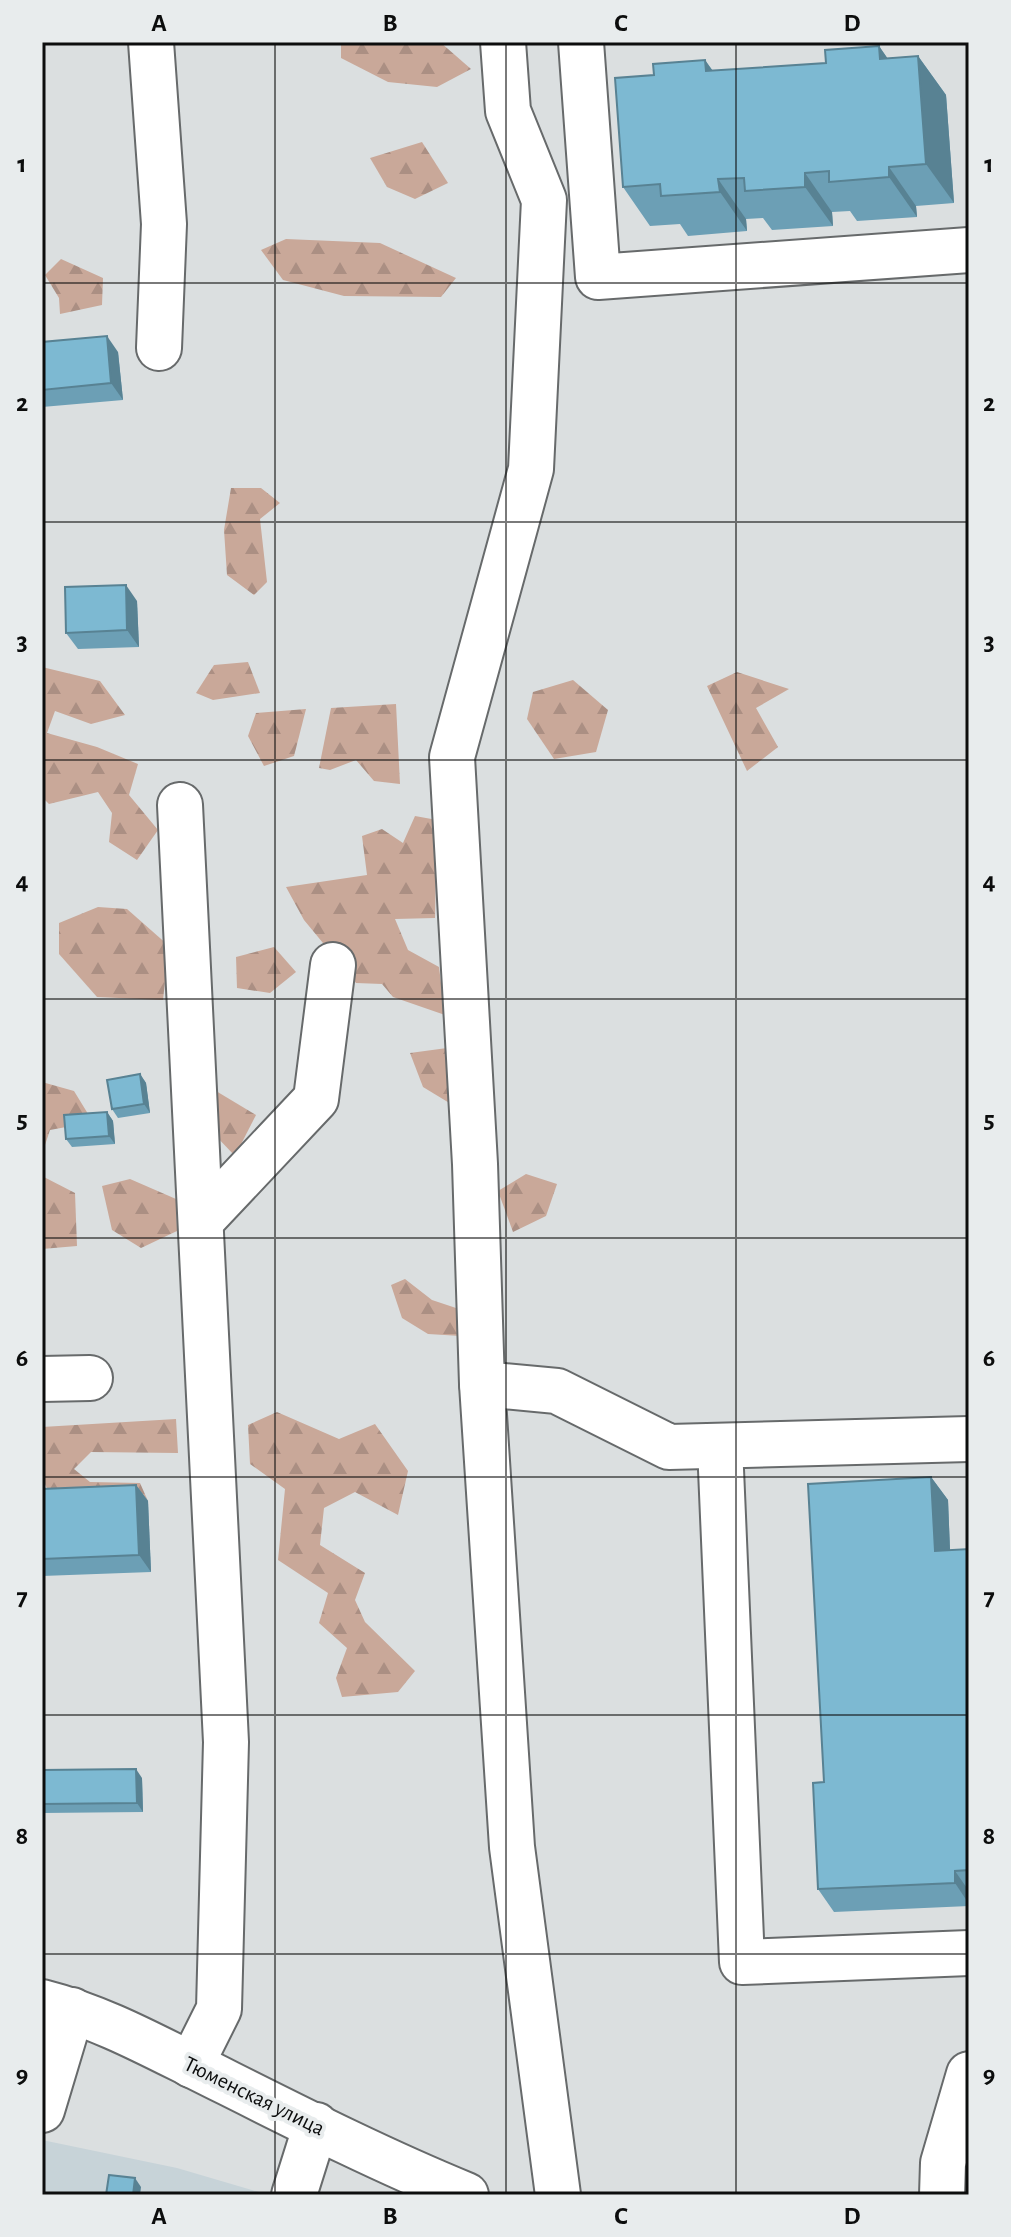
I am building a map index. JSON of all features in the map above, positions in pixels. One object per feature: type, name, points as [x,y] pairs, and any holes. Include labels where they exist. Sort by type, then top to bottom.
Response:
[{"type":"street","points":[[151,42],[164,224],[159,348]]},
{"type":"street","points":[[503,42],[508,111],[544,200],[531,469],[452,757],[475,1164],[482,1384],[512,1847],[558,2195]]},
{"type":"street","points":[[581,42],[598,277],[969,250]]},
{"type":"street","points":[[180,805],[226,1742],[219,2009],[191,2065]]},
{"type":"street","points":[[202,1220],[316,1099],[333,965]]},
{"type":"street","points":[[42,1379],[90,1378]]},
{"type":"street","points":[[482,1384],[557,1391],[669,1447],[969,1439]]},
{"type":"street","points":[[720,1446],[742,1962],[969,1953]]},
{"type":"street","points":[[42,2110],[57,2006]]},
{"type":"street","name":"Тюменская улица","points":[[57,2006],[139,2036],[191,2065],[399,2167],[466,2195]]},
{"type":"street","points":[[942,2195],[943,2163],[969,2074]]},
{"type":"street","points":[[294,2195],[316,2125]]},
{"type":"shaded area","points":[[42,2140],[177,2168],[269,2195],[42,2195]]},
{"type":"green space","points":[[341,42],[440,42],[471,69],[437,87],[388,82],[341,58]]},
{"type":"green space","points":[[422,142],[448,183],[415,199],[387,187],[370,158]]},
{"type":"green space","points":[[286,239],[380,243],[456,278],[441,297],[344,296],[283,280],[261,250]]},
{"type":"green space","points":[[61,259],[103,278],[102,305],[60,314],[59,298],[45,275]]},
{"type":"green space","points":[[231,488],[261,488],[280,503],[260,519],[267,582],[254,595],[227,575],[224,530]]},
{"type":"green space","points":[[248,662],[260,693],[213,700],[196,693],[214,665]]},
{"type":"green space","points":[[42,667],[100,681],[125,715],[91,724],[55,711],[47,733],[97,747],[138,764],[129,795],[158,830],[137,860],[109,842],[112,813],[98,792],[49,804],[42,797]]},
{"type":"green space","points":[[737,672],[789,689],[756,708],[778,747],[747,771],[707,686]]},
{"type":"green space","points":[[573,680],[608,710],[596,752],[554,759],[527,719],[533,692]]},
{"type":"green space","points":[[396,704],[400,784],[374,781],[356,760],[330,770],[319,768],[331,708]]},
{"type":"green space","points":[[306,709],[294,756],[264,766],[248,736],[256,713]]},
{"type":"green space","points":[[415,816],[437,820],[435,918],[395,919],[408,950],[439,967],[445,1015],[393,997],[382,984],[356,983],[304,920],[286,887],[367,875],[362,836],[382,829],[403,843]]},
{"type":"green space","points":[[98,907],[127,909],[169,946],[163,1000],[97,997],[59,954],[59,923]]},
{"type":"green space","points":[[274,947],[296,972],[270,993],[237,988],[236,957]]},
{"type":"green space","points":[[447,1048],[451,1104],[423,1087],[410,1053]]},
{"type":"green space","points":[[42,1082],[74,1091],[93,1122],[50,1130],[42,1154]]},
{"type":"green space","points":[[211,1088],[256,1115],[235,1156],[214,1134]]},
{"type":"green space","points":[[526,1174],[557,1184],[546,1216],[513,1232],[498,1191]]},
{"type":"green space","points":[[42,1176],[75,1193],[77,1246],[42,1249]]},
{"type":"green space","points":[[130,1179],[176,1199],[177,1231],[141,1248],[112,1230],[102,1186]]},
{"type":"green space","points":[[405,1279],[432,1300],[456,1308],[461,1336],[428,1334],[402,1318],[391,1285]]},
{"type":"green space","points":[[277,1412],[339,1439],[375,1424],[408,1471],[398,1515],[355,1492],[324,1508],[320,1545],[365,1573],[355,1600],[365,1622],[415,1671],[398,1692],[342,1697],[336,1678],[347,1648],[319,1623],[328,1593],[278,1560],[285,1489],[250,1464],[248,1425]]},
{"type":"green space","points":[[176,1419],[178,1453],[91,1452],[74,1469],[90,1482],[140,1483],[148,1501],[55,1505],[42,1478],[42,1427]]},
{"type":"building","points":[[879,46],[880,59],[918,56],[926,164],[889,167],[889,177],[829,182],[829,171],[805,173],[805,187],[745,191],[744,178],[718,179],[720,192],[661,196],[660,184],[623,187],[615,78],[654,75],[653,64],[705,60],[706,71],[826,63],[825,50]]},
{"type":"building","points":[[107,336],[111,383],[42,390],[42,342]]},
{"type":"building","points":[[126,585],[127,630],[66,633],[65,587]]},
{"type":"building","points":[[140,1074],[144,1104],[112,1109],[107,1080]]},
{"type":"building","points":[[107,1112],[109,1136],[66,1139],[64,1115]]},
{"type":"building","points":[[931,1477],[935,1551],[969,1549],[969,1870],[955,1871],[955,1883],[818,1889],[813,1783],[824,1782],[808,1484]]},
{"type":"building","points":[[136,1485],[139,1555],[42,1559],[42,1489]]},
{"type":"building","points":[[136,1769],[137,1803],[42,1804],[42,1770]]},
{"type":"building","points":[[109,2175],[135,2178],[133,2195],[106,2195]]}]
